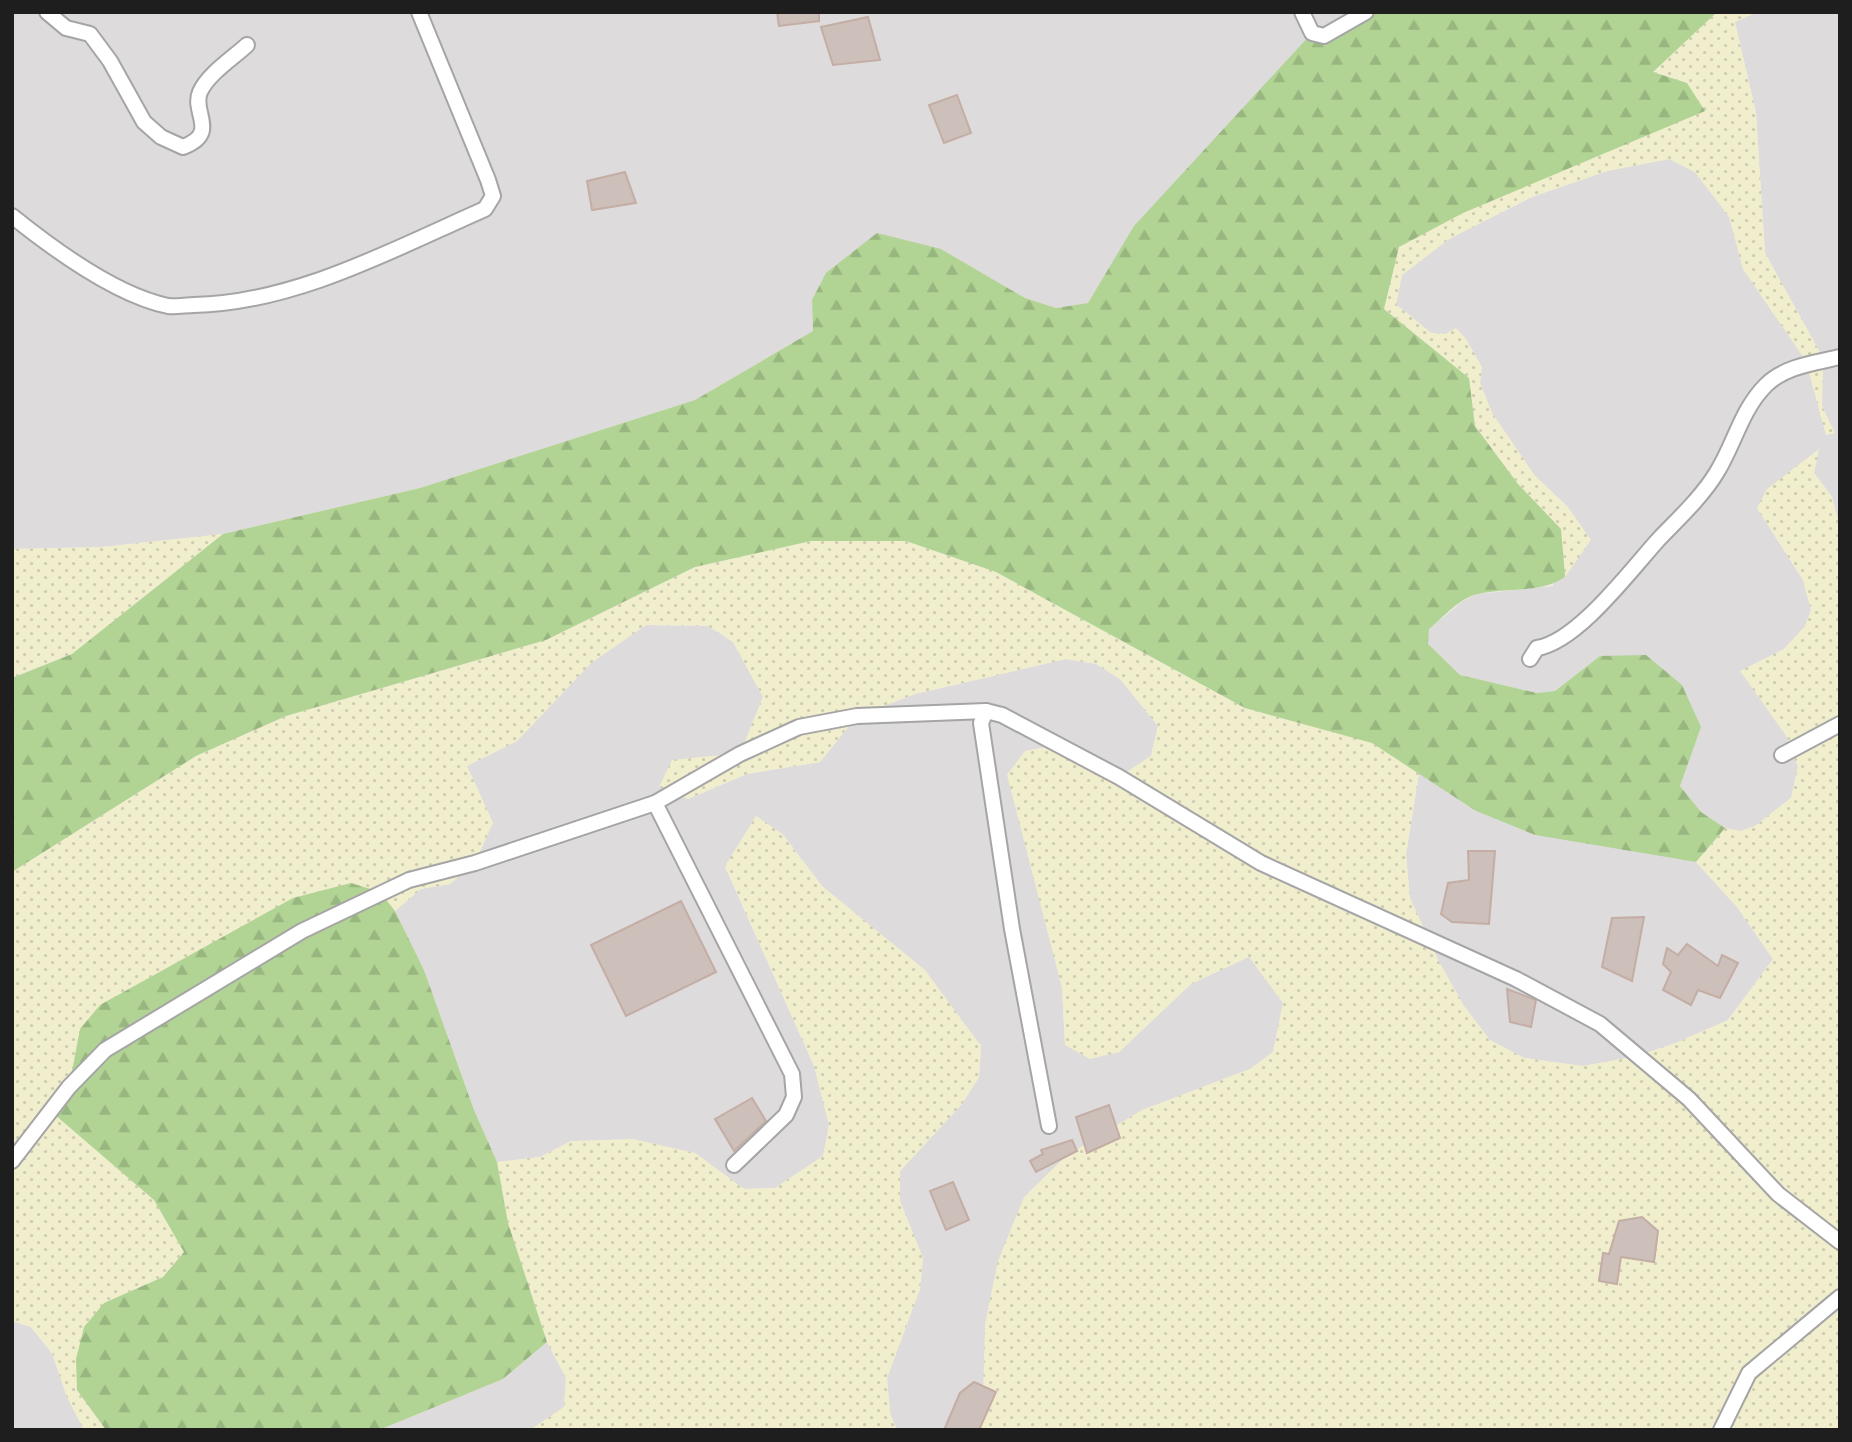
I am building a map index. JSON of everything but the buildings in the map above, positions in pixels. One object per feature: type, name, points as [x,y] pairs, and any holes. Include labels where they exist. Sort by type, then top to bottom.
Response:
[{"type":"street","points":[[47,12],[66,29],[90,34],[110,61],[144,122],[161,137],[183,147],[193,143],[200,134],[203,117],[197,103],[200,90],[247,44]]},
{"type":"street","points":[[12,216],[83,266],[123,288],[168,306],[182,306],[221,305],[305,284],[485,209],[493,196],[491,188],[419,12]]},
{"type":"street","points":[[1302,12],[1312,33],[1324,36],[1366,12]]},
{"type":"street","points":[[1530,659],[1536,648],[1546,647],[1567,633],[1605,601],[1693,503],[1717,472],[1740,419],[1767,384],[1790,369],[1840,357]]},
{"type":"street","points":[[985,711],[981,723],[1012,929],[1049,1126]]},
{"type":"street","points":[[12,1161],[69,1087],[105,1050],[302,931],[409,880],[475,863],[655,803],[740,754],[799,727],[857,716],[985,711],[1002,715],[1119,777],[1261,863],[1516,979],[1600,1024],[1689,1099],[1778,1194],[1840,1242]]},
{"type":"street","points":[[1782,755],[1840,724]]},
{"type":"street","points":[[655,803],[792,1074],[794,1097],[786,1115],[734,1165]]},
{"type":"street","points":[[1721,1430],[1749,1373],[1840,1297]]},
{"type":"shaded area","points":[[12,12],[1361,12],[1312,34],[1135,226],[1088,303],[1056,308],[1025,298],[941,249],[812,300],[813,331],[695,400],[420,488],[223,534],[102,547],[12,549]]},
{"type":"shaded area","points":[[1717,12],[1757,12],[1735,22],[1756,113],[1765,253],[1823,358],[1822,406],[1835,433],[1826,435],[1806,361],[1743,269],[1729,217],[1695,172],[1669,159],[1607,171],[1532,197],[1449,239],[1402,275],[1396,304],[1431,333],[1445,334],[1456,328],[1466,339],[1482,367],[1480,383],[1492,413],[1535,476],[1568,507],[1591,540],[1565,577],[1561,529],[1518,484],[1475,426],[1469,378],[1384,309],[1399,247],[1687,83],[1653,72]]},
{"type":"shaded area","points":[[1757,12],[1840,12],[1840,529],[1832,497],[1814,473],[1818,451],[1757,508],[1803,580],[1811,610],[1805,627],[1784,649],[1741,671],[1787,737],[1798,767],[1791,798],[1755,826],[1741,831],[1725,828],[1701,812],[1680,786],[1700,727],[1600,656],[1555,691],[1537,693],[1460,675],[1427,644],[1429,629],[1463,601],[1478,594],[1553,586],[1568,507],[1535,476],[1492,413],[1480,383],[1482,367],[1445,334],[1431,333],[1396,304],[1402,275],[1449,239],[1532,197],[1607,171],[1669,159],[1695,172],[1730,217],[1743,269],[1806,361],[1826,435],[1834,433],[1822,406],[1823,358],[1765,253],[1756,113],[1735,22]]},
{"type":"shaded area","points":[[1819,449],[1814,473],[1832,497],[1840,529],[1840,1430],[982,1430],[985,1324],[998,1261],[1024,1197],[1066,1156],[1142,1110],[1250,1069],[1273,1052],[1283,1003],[1249,957],[1191,984],[1119,1052],[1090,1059],[1065,1045],[1062,988],[1007,775],[1025,751],[1056,745],[1111,764],[1119,777],[1151,756],[1158,726],[1120,679],[1096,664],[1066,659],[915,694],[857,716],[820,762],[747,774],[688,799],[659,787],[672,760],[740,753],[763,697],[733,642],[708,626],[646,625],[591,663],[517,741],[467,766],[493,823],[475,863],[450,884],[421,889],[395,911],[380,892],[69,1087],[54,1114],[154,1200],[184,1252],[163,1277],[104,1303],[77,1390],[106,1430],[84,1430],[67,1397],[52,1353],[31,1327],[12,1321],[12,872],[196,756],[286,716],[546,640],[695,567],[811,541],[906,541],[996,572],[1245,708],[1372,743],[1419,773],[1406,855],[1410,898],[1438,960],[1464,1006],[1490,1040],[1524,1058],[1583,1066],[1638,1056],[1728,1020],[1773,959],[1737,907],[1696,862],[1725,828],[1741,831],[1755,826],[1791,798],[1798,767],[1787,737],[1740,671],[1784,649],[1805,626],[1811,610],[1803,580],[1757,508],[1767,489]]},
{"type":"shaded area","points":[[223,534],[72,654],[12,678],[12,549],[102,547]]},
{"type":"shaded area","points":[[646,625],[709,626],[733,642],[763,697],[740,754],[688,799],[747,774],[820,762],[857,716],[915,694],[1066,659],[1096,664],[1120,679],[1158,726],[1151,756],[1119,777],[1062,988],[1065,1045],[1119,1052],[1191,984],[1250,956],[1283,1003],[1273,1052],[1250,1069],[1142,1110],[985,1416],[982,1430],[897,1430],[890,1413],[887,1378],[920,1289],[923,1258],[900,1201],[900,1171],[962,1104],[979,1077],[981,1045],[822,886],[782,833],[725,867],[814,1066],[829,1125],[823,1156],[775,1188],[744,1189],[695,1153],[571,1141],[540,1157],[497,1162],[474,1110],[424,970],[395,911],[421,889],[450,884],[493,823],[467,766],[517,741],[591,663]]},
{"type":"shaded area","points":[[1419,773],[1476,811],[1535,835],[1696,862],[1737,907],[1773,959],[1728,1020],[1678,1042],[1638,1056],[1583,1066],[1524,1058],[1490,1040],[1464,1006],[1438,960],[1410,898],[1406,855]]},
{"type":"shaded area","points":[[756,816],[781,833],[822,886],[925,970],[981,1046],[979,1077],[962,1104],[900,1171],[900,1201],[923,1258],[920,1289],[887,1378],[890,1413],[897,1430],[530,1430],[564,1407],[566,1378],[547,1342],[508,1223],[497,1162],[540,1157],[571,1141],[633,1139],[695,1153],[744,1189],[775,1188],[823,1156],[829,1125],[814,1066],[725,866]]},
{"type":"shaded area","points":[[12,1321],[31,1327],[52,1354],[67,1397],[84,1430],[12,1430]]},
{"type":"shaded area","points":[[547,1342],[566,1378],[564,1407],[530,1430],[379,1430],[503,1379]]},
{"type":"green space","points":[[1361,12],[1717,12],[1653,72],[1687,83],[1705,111],[1463,213],[1399,247],[1384,309],[1469,378],[1475,426],[1518,484],[1561,529],[1565,577],[1545,586],[1471,596],[1429,629],[1428,644],[1460,675],[1537,693],[1555,691],[1600,656],[1646,655],[1682,685],[1701,727],[1680,786],[1701,812],[1725,828],[1696,862],[1535,835],[1476,811],[1372,743],[1245,708],[996,572],[906,541],[811,541],[695,567],[546,640],[286,716],[196,756],[12,872],[12,678],[72,654],[223,534],[420,488],[695,400],[813,331],[812,300],[826,273],[877,233],[941,249],[1025,298],[1056,308],[1088,303],[1134,226],[1312,33]]},
{"type":"green space","points":[[351,883],[380,892],[395,911],[424,970],[474,1110],[497,1162],[508,1223],[547,1342],[503,1379],[379,1430],[106,1430],[77,1390],[76,1359],[84,1327],[104,1303],[163,1277],[184,1252],[154,1200],[54,1114],[69,1087],[80,1029],[100,1005],[293,898]]}]
